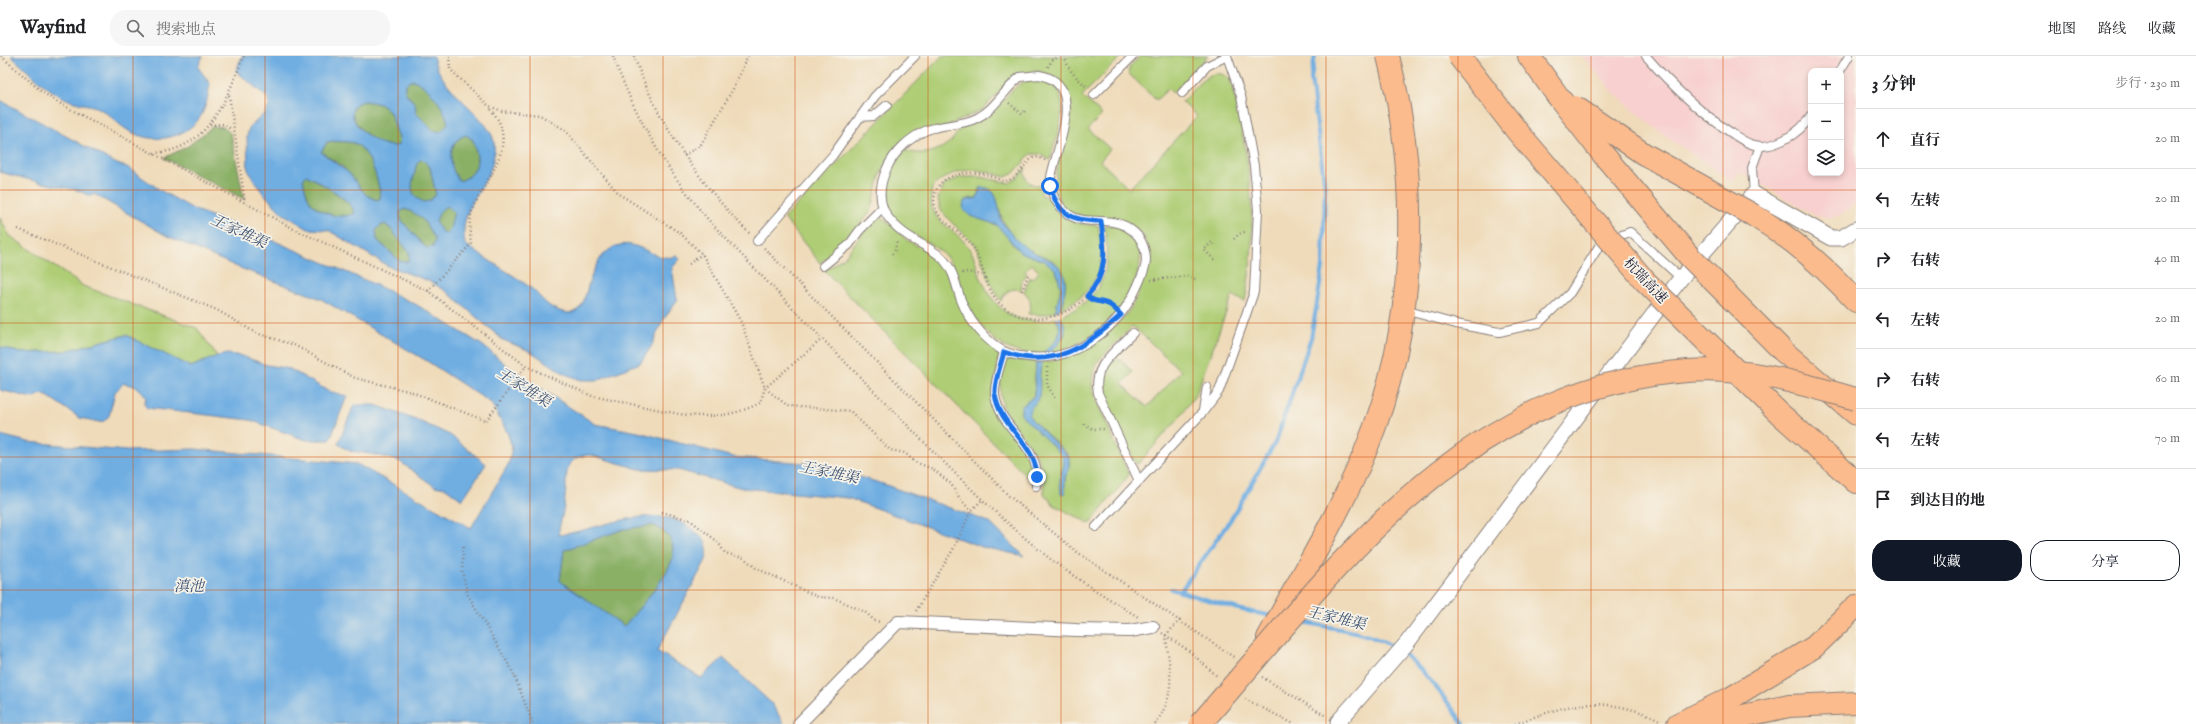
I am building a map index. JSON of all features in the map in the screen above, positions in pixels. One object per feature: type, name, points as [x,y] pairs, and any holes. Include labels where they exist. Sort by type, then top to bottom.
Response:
[{"type":"highway","points":[[1252,665],[1323,540],[1366,451],[1383,401],[1396,348],[1407,277],[1409,222],[1407,150],[1399,98],[1388,56]]},
{"type":"highway","name":"杭瑞高速","points":[[1459,56],[1517,131],[1645,281],[1779,413],[1856,482]]},
{"type":"highway","points":[[1529,56],[1602,153],[1689,256],[1783,352],[1856,414]]},
{"type":"highway","points":[[1557,95],[1644,154],[1772,226],[1819,264],[1856,302]]},
{"type":"highway","points":[[1200,724],[1335,568],[1402,502],[1462,453],[1537,409],[1614,383],[1645,376],[1689,370],[1720,371],[1770,377],[1856,399]]},
{"type":"highway","points":[[1678,724],[1731,698],[1814,647],[1856,606]]},
{"type":"highway","points":[[1706,724],[1789,706],[1856,703]]},
{"type":"street","points":[[1338,722],[1407,643],[1681,278],[1754,194],[1831,238],[1841,238],[1856,229]]},
{"type":"street","points":[[799,724],[898,622],[1076,630],[1130,631],[1152,627]]},
{"type":"lane","points":[[757,241],[833,155],[875,96],[915,56]]},
{"type":"lane","points":[[1094,95],[1132,56]]},
{"type":"lane","points":[[1096,527],[1203,412],[1219,391],[1249,311],[1254,292],[1258,210],[1254,166],[1241,96],[1227,56],[1207,66],[1182,93]]},
{"type":"lane","points":[[1394,56],[1409,119],[1416,180]]},
{"type":"lane","points":[[1646,56],[1685,98],[1706,115],[1751,144],[1760,146],[1788,137],[1800,131],[1808,120]]},
{"type":"lane","points":[[1842,68],[1849,56]]},
{"type":"lane","points":[[1045,76],[1060,87],[1065,96],[1066,116],[1052,166],[1050,186],[1057,203],[1069,217],[1124,225],[1141,240],[1145,250],[1146,261],[1141,278],[1130,303],[1121,315],[1100,334],[1083,346],[1067,353],[1047,358],[1013,355],[1004,352],[983,335],[969,316],[954,275],[940,256],[902,232],[882,208],[880,198],[886,169],[893,157],[903,146],[927,130],[958,125],[978,118],[1002,96],[1020,77],[1045,76]]},
{"type":"lane","points":[[860,117],[874,116],[887,105]]},
{"type":"lane","points":[[1754,194],[1752,168],[1760,146]]},
{"type":"lane","points":[[1415,282],[1418,203]]},
{"type":"lane","points":[[823,266],[850,244],[859,231],[882,208]]},
{"type":"lane","points":[[1412,312],[1456,324],[1499,332],[1539,323],[1570,293],[1601,243],[1630,232],[1681,278]]},
{"type":"lane","points":[[1133,333],[1100,366],[1097,375],[1098,393],[1139,481]]},
{"type":"lane","points":[[1004,352],[996,385],[997,401],[1009,424],[1033,455],[1037,470],[1036,486]]},
{"type":"lane","points":[[1203,412],[1207,386]]},
{"type":"path","points":[[2,56],[42,92],[294,229],[428,291],[526,366],[592,396],[693,416],[734,414],[760,403],[766,388],[822,339]]},
{"type":"path","points":[[153,153],[175,149],[190,140],[208,125],[221,108],[229,94],[244,56]]},
{"type":"path","points":[[428,291],[471,244],[469,229],[472,212],[492,174],[502,146],[500,123],[489,106],[450,69],[449,56]]},
{"type":"path","points":[[613,56],[621,79],[642,123],[665,161],[694,203],[822,339],[984,499],[1032,544],[1061,567],[1188,650],[1221,680]]},
{"type":"path","points":[[634,56],[660,114],[684,155],[709,191],[1009,496],[1077,552],[1338,722]]},
{"type":"path","points":[[684,155],[700,146],[732,89],[748,56]]},
{"type":"path","points":[[1045,76],[1049,64],[1061,56],[1065,56],[1066,65],[1071,72],[1094,95]]},
{"type":"path","points":[[229,94],[233,130],[245,202]]},
{"type":"path","points":[[1002,96],[1022,114],[1025,111]]},
{"type":"path","points":[[489,106],[502,111],[540,116],[553,121],[565,130],[580,146],[619,194],[680,233],[702,254],[741,322],[766,388],[788,406],[850,411],[890,450],[905,454],[915,462],[933,469],[951,484],[960,499],[971,511]]},
{"type":"path","points":[[208,125],[224,124],[233,130]]},
{"type":"path","points":[[1052,166],[1039,157],[1033,158],[1011,180],[1005,181],[988,175],[967,173],[947,179],[941,183],[935,191],[935,207],[940,215],[974,249],[983,275],[1000,304],[1016,313],[1033,318],[1050,317],[1068,310],[1087,296],[1098,281],[1105,261],[1101,221]]},
{"type":"path","points":[[18,229],[217,310],[256,333],[294,345],[354,378],[412,392],[486,421],[526,366]]},
{"type":"path","points":[[892,254],[895,250],[898,236],[902,232]]},
{"type":"path","points":[[1214,244],[1212,242],[1204,250],[1215,260]]},
{"type":"path","points":[[689,264],[702,254]]},
{"type":"path","points":[[954,275],[967,272],[983,275]]},
{"type":"path","points":[[1022,291],[1028,275]]},
{"type":"path","points":[[1141,278],[1154,280],[1188,276],[1197,280]]},
{"type":"path","points":[[1087,296],[1094,302],[1106,303],[1112,306],[1121,315]]},
{"type":"path","points":[[1047,358],[1047,385],[1055,399]]},
{"type":"path","points":[[1084,424],[1093,429],[1114,427]]},
{"type":"path","points":[[908,623],[954,548],[971,511],[984,499]]},
{"type":"path","points":[[662,512],[690,520],[718,542],[725,553],[744,558],[756,568],[818,597],[834,598],[865,612],[875,621],[894,626]]},
{"type":"path","points":[[463,546],[462,572],[468,595],[513,672],[533,724]]},
{"type":"path","points":[[1155,724],[1163,713],[1172,690],[1166,635],[1180,620]]},
{"type":"path","points":[[1242,697],[1294,724]]},
{"type":"path","points":[[1515,724],[1553,710],[1582,703],[1609,704],[1634,710],[1657,719],[1665,724]]},
{"type":"shaded area","points":[[1582,56],[1856,56],[1856,203],[1838,216],[1823,218],[1816,216],[1740,172],[1732,181],[1662,134],[1616,95]]},
{"type":"green space","points":[[942,56],[1122,56],[1082,96],[1102,115],[1088,129],[1110,149],[1100,161],[1129,189],[1197,116],[1182,102],[1192,91],[1210,75],[1223,75],[1230,79],[1237,106],[1247,161],[1252,217],[1252,245],[1245,301],[1232,296],[1196,394],[1179,418],[1138,464],[1135,463],[1101,387],[1101,379],[1105,368],[1113,360],[1119,359],[1133,372],[1122,384],[1147,407],[1181,371],[1134,327],[1132,327],[1098,361],[1093,374],[1092,386],[1097,402],[1129,475],[1090,524],[1054,505],[1044,494],[1044,476],[1039,461],[1005,411],[1001,397],[1001,378],[1007,360],[1013,359],[1036,362],[1034,396],[1024,404],[1020,411],[1062,454],[1064,464],[1061,474],[1065,481],[1069,464],[1069,457],[1067,453],[1032,420],[1029,414],[1031,408],[1037,401],[1039,375],[1042,362],[1053,361],[1079,351],[1103,336],[1114,327],[1131,308],[1148,267],[1149,250],[1146,243],[1142,235],[1127,222],[1095,219],[1076,214],[1065,207],[1058,197],[1056,185],[1059,156],[1071,118],[1069,93],[1058,79],[1038,71],[1017,74],[982,110],[894,150],[881,172],[871,211],[841,247],[820,263],[784,218]]},
{"type":"green space","points":[[1141,56],[1208,56],[1173,93],[1168,89],[1156,100],[1128,73],[1130,66]]},
{"type":"green space","points":[[1032,79],[1047,82],[1056,88],[1061,97],[1062,109],[1060,122],[1050,160],[1040,154],[1031,154],[1014,173],[1006,177],[990,172],[973,170],[958,172],[944,178],[932,188],[931,200],[936,216],[963,240],[971,251],[986,288],[1000,307],[1009,314],[1029,321],[1042,321],[1056,318],[1059,324],[1059,334],[1054,342],[1042,354],[1015,351],[996,341],[983,328],[972,313],[964,297],[956,273],[949,260],[940,251],[906,230],[889,212],[886,199],[887,184],[890,175],[896,162],[905,150],[924,153],[937,150],[953,139],[966,125],[987,116],[1019,84]]},
{"type":"green space","points":[[413,80],[425,87],[430,92],[444,112],[448,124],[440,132],[433,130],[416,113],[415,103],[404,91],[407,84]]},
{"type":"green space","points":[[365,101],[383,105],[389,111],[399,138],[399,145],[387,146],[382,144],[370,137],[358,126],[353,114],[353,109],[359,102]]},
{"type":"green space","points":[[213,126],[224,127],[231,134],[244,199],[164,158],[188,146]]},
{"type":"green space","points":[[466,135],[473,140],[477,164],[472,174],[460,181],[453,170],[451,156],[455,143]]},
{"type":"green space","points":[[327,142],[354,143],[365,152],[376,176],[380,199],[376,200],[366,195],[342,166],[321,152]]},
{"type":"green space","points":[[422,159],[430,167],[436,195],[429,201],[423,202],[415,197],[412,190],[417,164]]},
{"type":"green space","points":[[1026,167],[1025,174],[1027,180],[1032,184],[1039,186],[1042,195],[1050,198],[1063,216],[1082,224],[1098,225],[1101,240],[1101,253],[1097,276],[1092,285],[1084,294],[1073,302],[1060,309],[1063,301],[1065,286],[1063,273],[1054,261],[1031,252],[1013,238],[1003,220],[994,194],[985,188],[979,189],[977,198],[966,199],[963,209],[974,217],[987,220],[995,224],[1002,230],[1016,248],[1029,256],[1045,261],[1052,265],[1057,271],[1060,277],[1060,291],[1055,312],[1042,315],[1028,314],[1030,302],[1024,292],[1030,277],[1032,279],[1039,272],[1032,264],[1025,271],[1027,274],[1022,281],[1021,290],[1014,289],[1008,291],[1001,301],[990,283],[976,245],[949,220],[940,209],[938,198],[945,184],[961,177],[981,177],[1009,183],[1017,178]]},
{"type":"green space","points":[[306,175],[326,186],[341,197],[347,202],[355,213],[338,216],[316,208],[310,202],[306,193],[303,180]]},
{"type":"green space","points":[[447,206],[454,212],[450,229],[446,233],[442,232],[436,222],[440,212]]},
{"type":"green space","points":[[405,209],[417,215],[423,221],[435,239],[433,247],[427,248],[424,246],[401,220],[400,212]]},
{"type":"green space","points":[[881,216],[907,240],[936,256],[946,269],[958,301],[999,354],[993,395],[1026,450],[1033,469],[1028,478],[825,271],[845,256],[866,229]]},
{"type":"green space","points":[[0,218],[10,236],[83,286],[197,328],[217,356],[191,367],[126,335],[65,351],[21,353],[0,347]]},
{"type":"green space","points":[[385,224],[409,252],[409,260],[404,262],[400,261],[377,240],[376,230]]},
{"type":"green space","points":[[1105,225],[1125,230],[1136,239],[1140,252],[1139,268],[1133,285],[1125,301],[1104,327],[1078,344],[1049,354],[1065,335],[1063,321],[1060,317],[1075,309],[1087,300],[1096,291],[1102,281],[1107,256]]},
{"type":"green space","points":[[653,525],[669,537],[673,545],[671,564],[660,582],[624,627],[560,581],[564,550],[624,529]]},
{"type":"water","points":[[11,56],[203,56],[198,67],[210,84],[203,111],[193,126],[177,135],[150,138],[133,133],[96,107],[72,101],[53,92],[38,81]]},
{"type":"water","points":[[242,56],[433,56],[437,68],[444,80],[484,123],[494,142],[494,157],[490,170],[466,216],[464,229],[465,244],[531,288],[550,306],[559,311],[569,313],[575,312],[581,306],[597,264],[608,250],[614,247],[631,245],[653,254],[669,257],[677,256],[680,259],[672,268],[677,300],[662,322],[651,347],[640,363],[597,380],[581,380],[565,374],[530,351],[503,340],[446,291],[429,281],[388,266],[328,230],[308,229],[282,213],[262,192],[248,170],[247,137],[249,128],[266,112],[269,106],[269,99],[236,71]],"holes":[[[413,80],[425,87],[435,98],[444,112],[448,124],[440,132],[433,130],[416,113],[415,103],[409,98],[405,91],[405,85]],[[365,101],[372,102],[383,105],[389,111],[400,140],[399,145],[392,146],[384,144],[375,140],[360,129],[355,122],[353,115],[353,109],[358,103]],[[466,135],[473,140],[477,159],[477,164],[472,174],[460,181],[456,176],[451,163],[452,149],[455,143]],[[332,141],[351,142],[359,146],[365,152],[373,168],[380,193],[380,199],[376,200],[366,195],[349,173],[321,152],[327,142]],[[422,159],[430,167],[436,195],[429,201],[424,202],[419,200],[412,190],[416,166]],[[306,175],[334,191],[347,202],[355,213],[344,216],[332,215],[316,208],[307,196],[303,180]],[[447,206],[454,212],[450,229],[446,233],[442,232],[436,222],[443,209]],[[405,209],[412,212],[426,224],[435,239],[433,247],[427,248],[401,220],[400,212]],[[385,224],[409,252],[409,260],[405,262],[400,261],[377,240],[376,230]]]},
{"type":"water","name":"滇池","points":[[0,100],[117,164],[127,167],[163,192],[195,210],[249,230],[376,285],[417,305],[482,345],[514,371],[595,424],[638,432],[733,457],[817,464],[883,484],[989,522],[1024,556],[982,547],[848,498],[742,488],[678,470],[639,469],[591,455],[581,456],[570,463],[568,469],[558,535],[628,519],[647,517],[664,517],[681,522],[696,532],[705,541],[707,547],[706,560],[657,651],[701,678],[723,658],[772,704],[784,724],[0,724],[0,435],[28,442],[126,451],[195,449],[357,464],[471,528],[509,463],[512,447],[507,432],[491,403],[427,361],[321,299],[235,266],[167,236],[94,194],[91,196],[78,191],[0,172]],"holes":[[[653,525],[666,533],[673,545],[673,556],[671,563],[660,582],[624,626],[560,581],[564,550],[624,529]]]},
{"type":"water","points":[[980,188],[991,190],[994,194],[998,204],[1001,220],[1020,243],[1060,268],[1065,277],[1065,290],[1060,309],[1055,312],[1061,289],[1056,270],[1045,261],[1020,252],[997,225],[970,216],[963,209],[964,201],[977,198]]},
{"type":"water","points":[[1060,317],[1065,327],[1063,337],[1049,354],[1042,354],[1054,342],[1059,334],[1059,324],[1056,318]]},
{"type":"water","points":[[126,335],[191,367],[217,356],[228,354],[242,356],[267,365],[290,369],[328,391],[347,396],[330,440],[306,440],[250,420],[147,408],[144,404],[146,398],[142,392],[135,386],[124,383],[115,392],[109,416],[104,421],[99,422],[80,418],[49,397],[42,394],[32,398],[0,390],[0,347],[21,353],[65,351]]},
{"type":"water","points":[[1036,362],[1042,362],[1040,371],[1040,392],[1038,400],[1029,413],[1032,420],[1069,457],[1069,470],[1065,477],[1065,493],[1061,494],[1060,479],[1064,464],[1062,455],[1021,415],[1021,407],[1034,396]]},
{"type":"water","points":[[354,405],[375,405],[419,421],[450,435],[486,464],[462,500],[446,488],[434,486],[399,461],[371,454],[350,451],[338,444]]},
{"type":"waterway","points":[[1180,592],[1231,519],[1276,441],[1311,338],[1323,267],[1325,188],[1311,78],[1315,56]]},
{"type":"waterway","name":"王家堆渠","points":[[1171,589],[1242,610],[1272,616]]},
{"type":"waterway","name":"王家堆渠","points":[[1297,621],[1342,629],[1365,635],[1386,643],[1398,650],[1409,658],[1429,679],[1464,724]]},
{"type":"route","points":[[1037,477],[1037,470],[1033,455],[1009,424],[997,401],[995,393],[996,385],[1004,352],[1013,355],[1039,358],[1056,357],[1083,346],[1094,339],[1121,315],[1112,306],[1106,303],[1094,302],[1087,296],[1098,281],[1105,261],[1101,221],[1087,221],[1069,217],[1057,203],[1050,186]]}]
